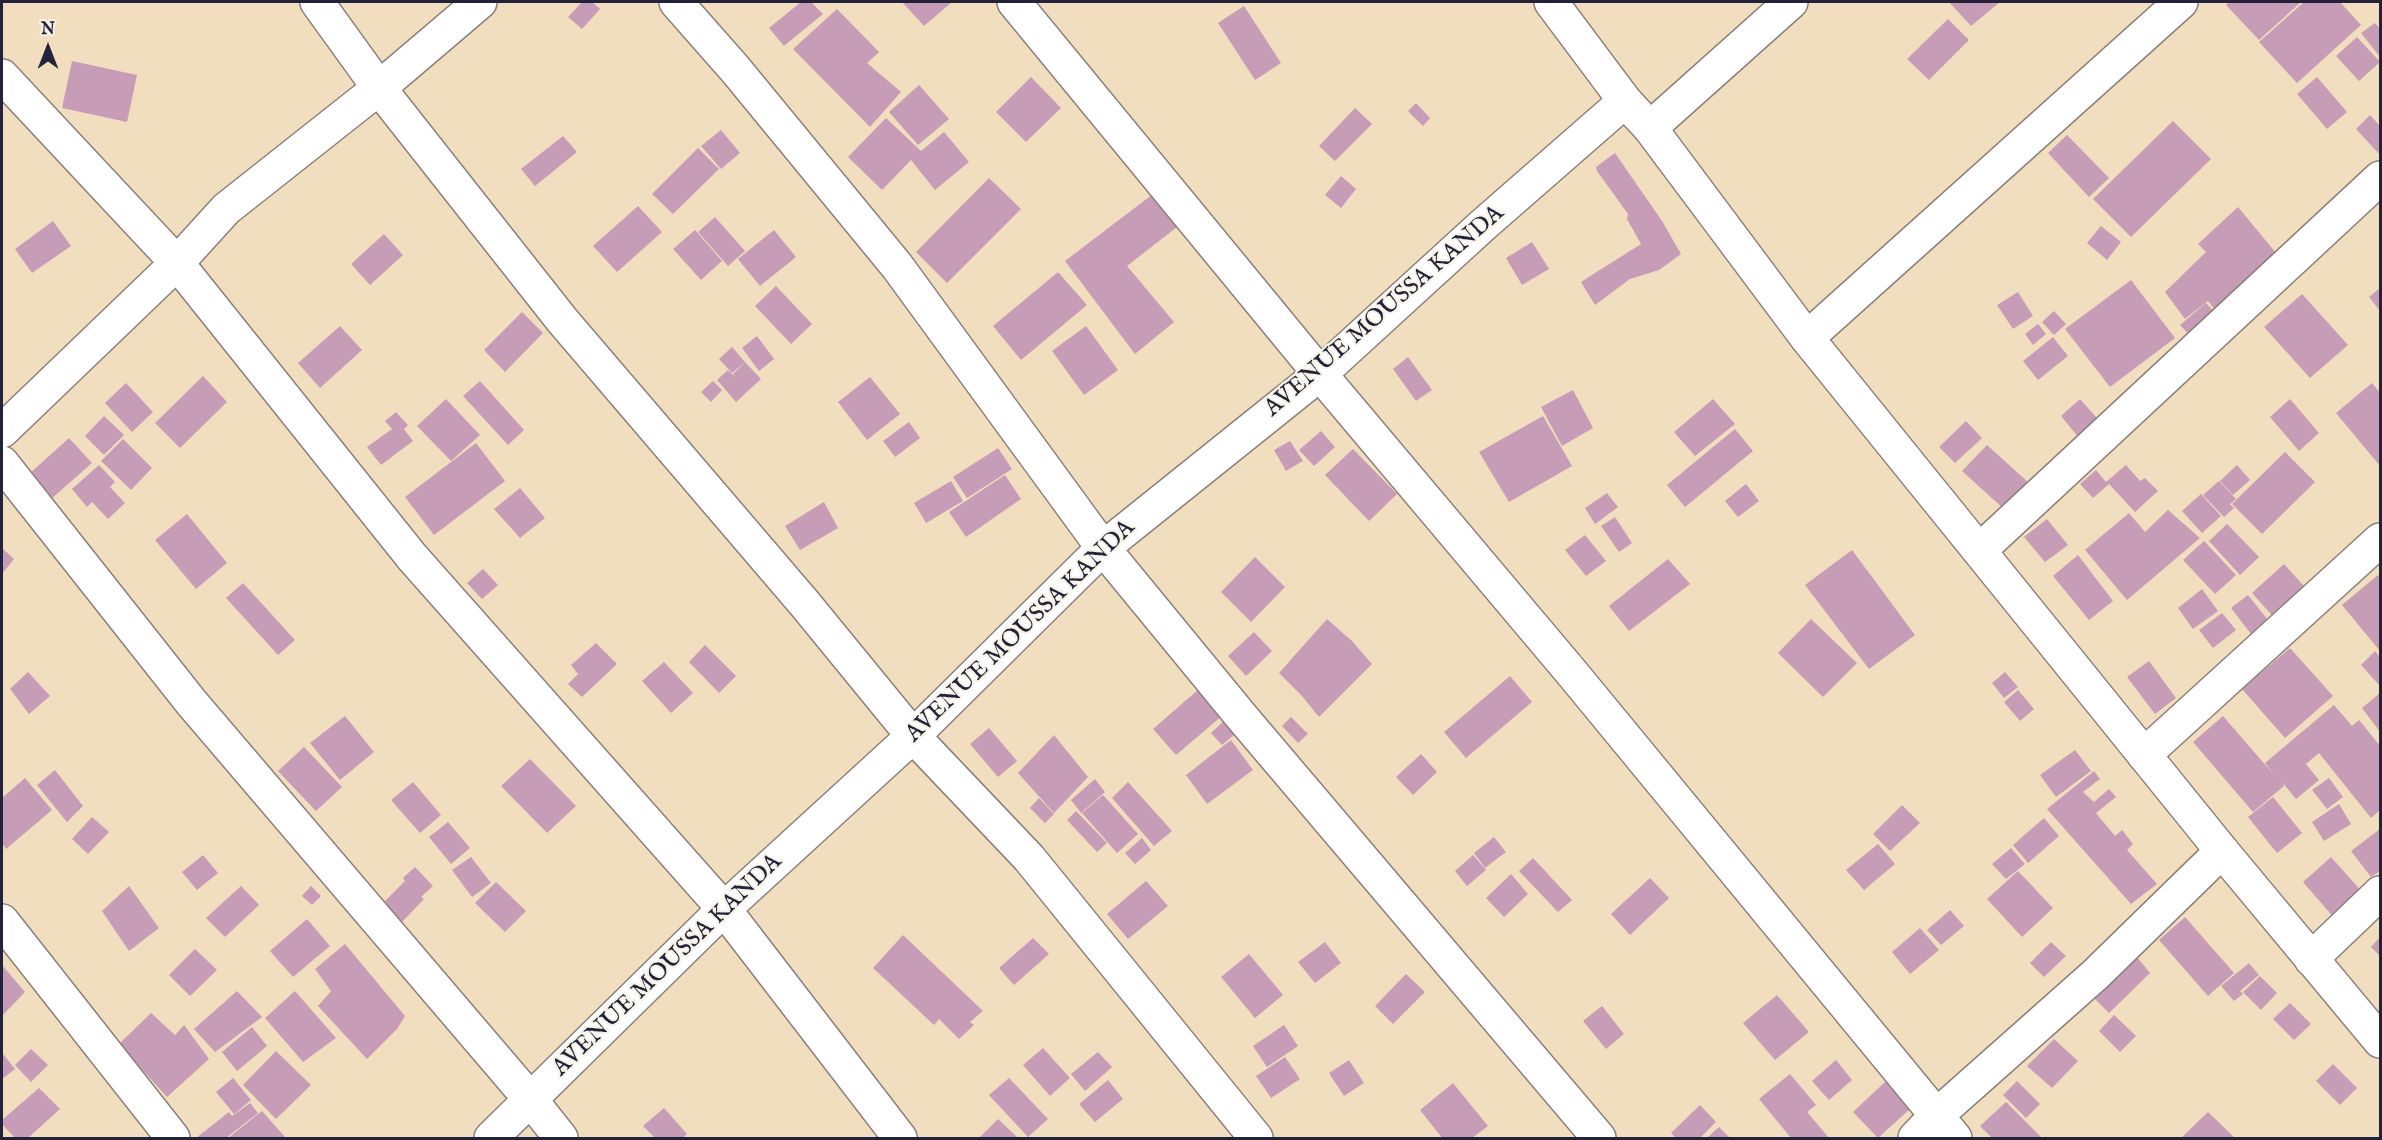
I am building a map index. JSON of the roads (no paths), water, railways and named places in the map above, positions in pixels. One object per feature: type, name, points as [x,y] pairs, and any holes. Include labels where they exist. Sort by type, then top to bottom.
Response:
[{"type":"street","points":[[316,2],[379,88],[562,320],[805,604],[913,736],[1029,858],[1256,1138]]},
{"type":"street","points":[[2,431],[177,263],[226,209],[379,88],[480,2]]},
{"type":"street","points":[[676,2],[735,69],[897,266],[1103,548],[1241,716],[1599,1138]]},
{"type":"street","points":[[1014,2],[1320,374],[1580,682],[1935,1131],[2222,851]]},
{"type":"street","points":[[1551,2],[1625,101],[1650,128],[1807,338],[2222,851],[2380,1041]]},
{"type":"street","points":[[1650,128],[1791,2]]},
{"type":"street","points":[[1807,338],[2181,2]]},
{"type":"street","points":[[2,76],[177,263],[412,557],[724,909],[900,1138]]},
{"type":"street","name":"AVENUE MOUSSA KANDA","points":[[490,1138],[724,909],[913,736],[1103,548],[1320,374],[1483,225],[1625,101]]},
{"type":"street","points":[[1980,550],[2380,178]]},
{"type":"street","points":[[2,463],[191,702],[561,1138]]},
{"type":"street","points":[[2144,755],[2380,540]]},
{"type":"street","points":[[2311,959],[2380,893]]},
{"type":"street","points":[[2,921],[173,1138]]}]
